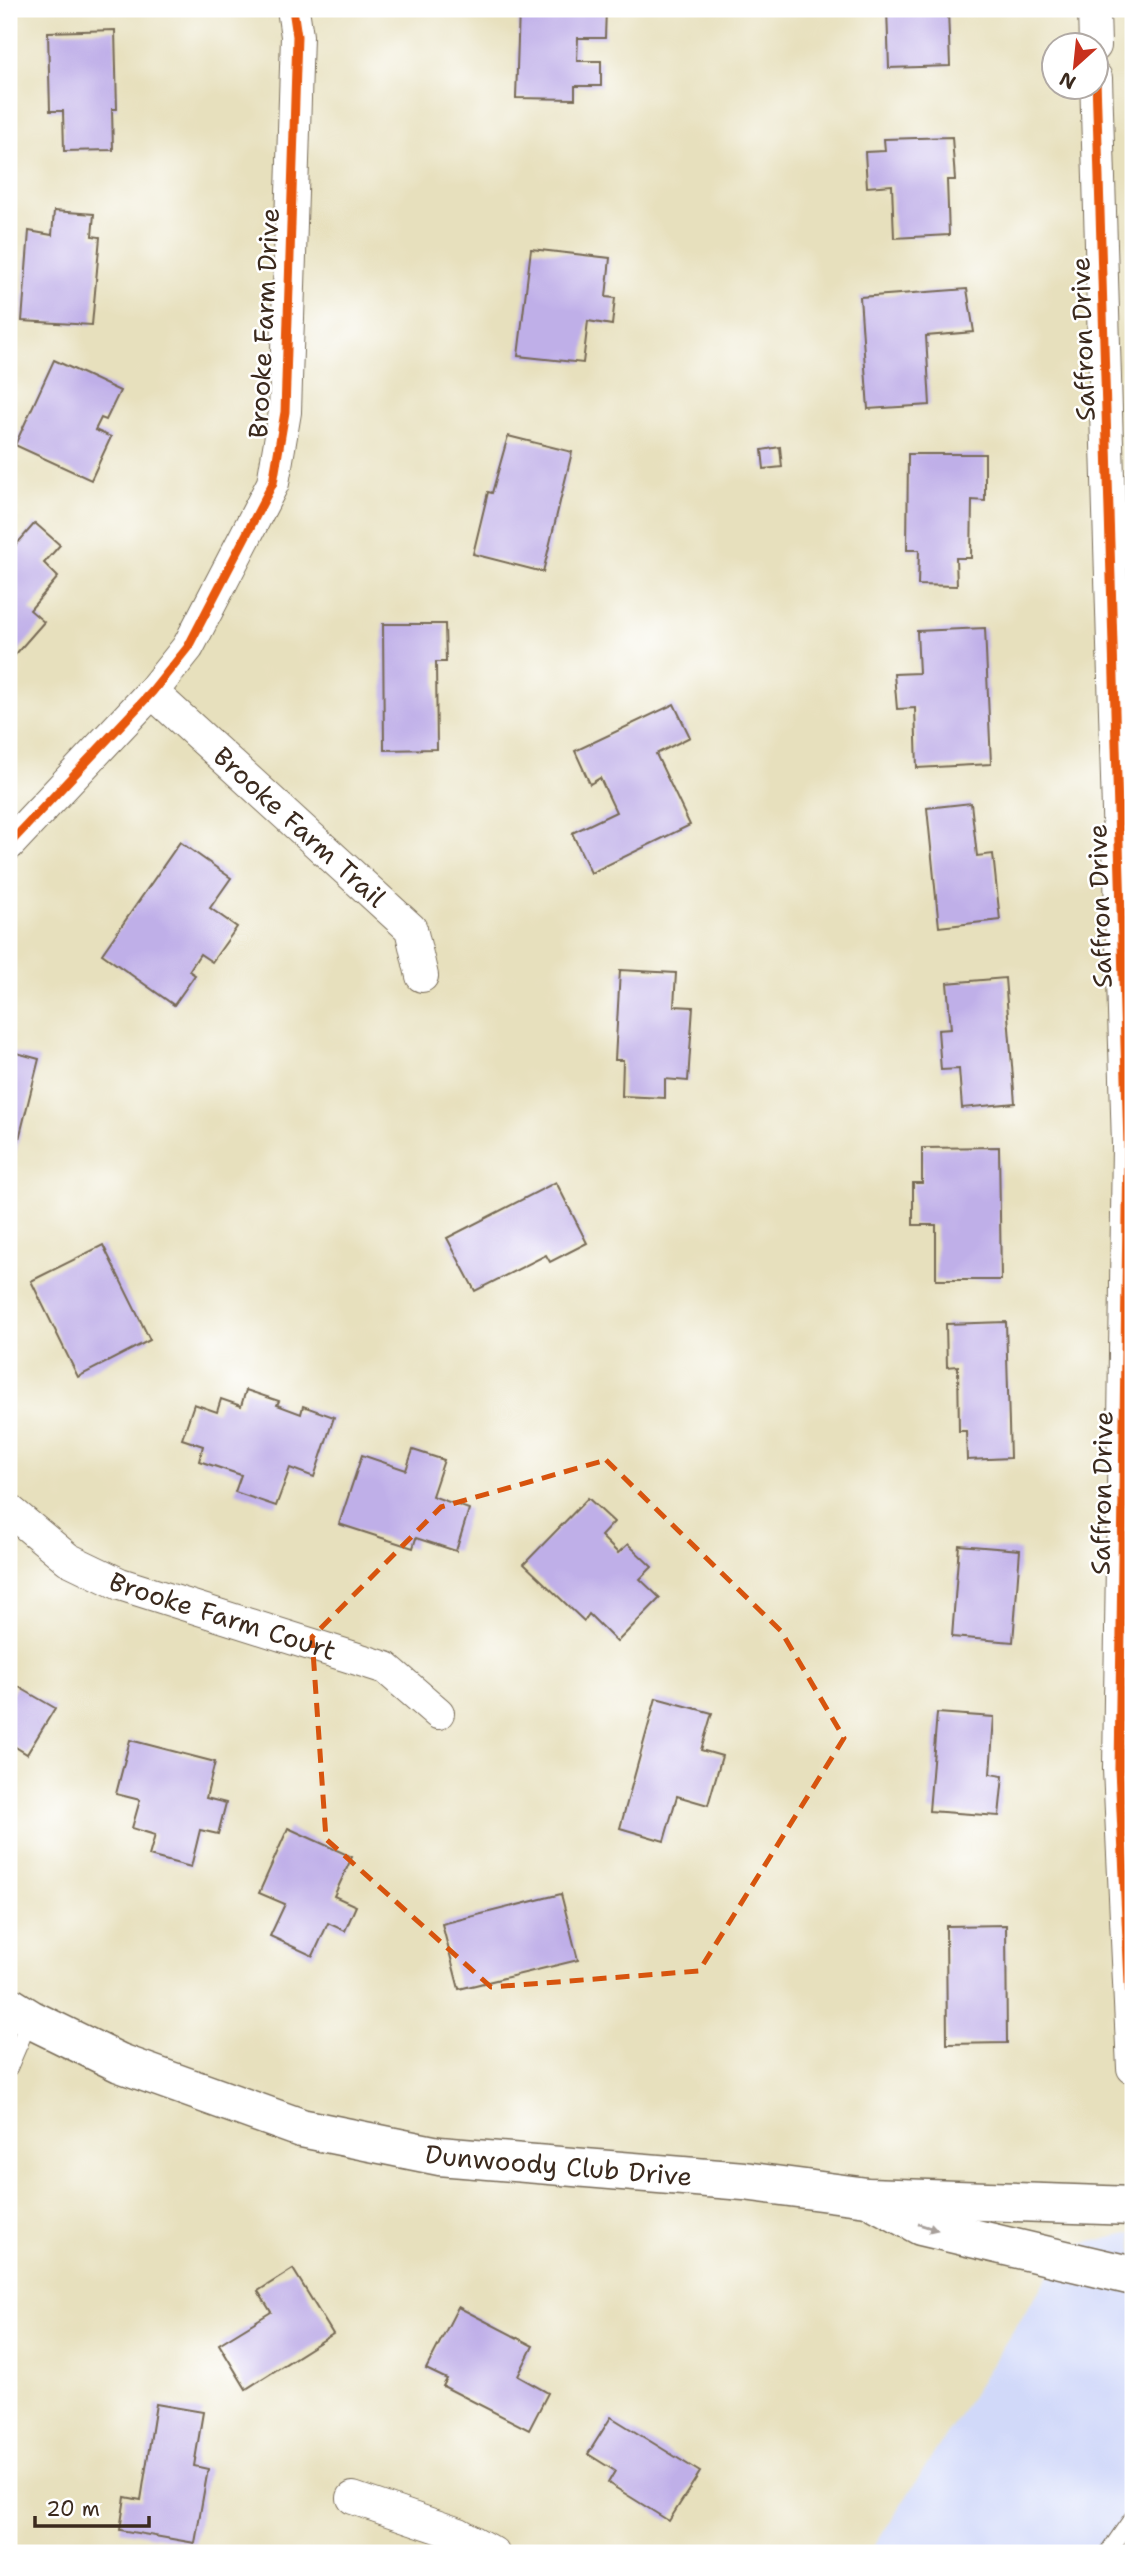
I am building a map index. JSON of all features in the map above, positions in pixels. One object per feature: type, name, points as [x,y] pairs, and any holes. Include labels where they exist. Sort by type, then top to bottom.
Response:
[{"type":"main road","name":"Dunwoody Club Drive","points":[[19,2013],[120,2063],[301,2128],[439,2156],[744,2181],[867,2197],[1133,2206]]},
{"type":"main road","points":[[867,2197],[921,2226],[1133,2276]]},
{"type":"street","name":"Brooke Farm Drive","points":[[9,844],[152,692],[188,647],[273,483],[285,412],[297,36],[293,9]]},
{"type":"street","points":[[1094,9],[1095,32]]},
{"type":"street","name":"Saffron Drive","points":[[1098,102],[1128,1145],[1119,1769],[1133,2068]]},
{"type":"street","name":"Brooke Farm Trail","points":[[152,692],[411,929],[422,976]]},
{"type":"street","name":"Brooke Farm Court","points":[[9,1510],[68,1559],[120,1584],[386,1668],[438,1713]]},
{"type":"street","points":[[353,2498],[459,2534],[493,2553]]},
{"type":"lane","points":[[9,2068],[19,2013]]},
{"type":"lane","points":[[1108,2553],[1133,2517]]},
{"type":"highlighted area","points":[[606,1460],[781,1631],[844,1738],[699,1971],[491,1987],[326,1839],[312,1637],[441,1507]]},
{"type":"shaded area","points":[[1133,2233],[1133,2553],[870,2553],[1067,2247]]},
{"type":"building","points":[[519,9],[606,9],[605,38],[578,38],[577,61],[601,61],[601,86],[575,86],[575,99],[516,98]]},
{"type":"building","points":[[887,9],[948,9],[950,66],[889,68]]},
{"type":"building","points":[[115,30],[117,109],[112,109],[113,150],[64,151],[63,111],[50,111],[48,32]]},
{"type":"building","points":[[952,137],[955,180],[947,180],[949,235],[894,238],[892,185],[867,187],[865,152],[885,151],[884,139]]},
{"type":"building","points":[[54,211],[94,214],[92,236],[100,237],[92,325],[22,321],[29,231],[52,235]]},
{"type":"building","points":[[531,249],[610,258],[606,297],[615,298],[612,325],[588,321],[583,363],[518,356]]},
{"type":"building","points":[[967,289],[974,332],[926,336],[930,405],[868,409],[860,297]]},
{"type":"building","points":[[54,360],[120,391],[106,420],[101,418],[95,430],[111,437],[91,480],[15,445]]},
{"type":"building","points":[[508,436],[572,452],[543,572],[473,554],[488,492],[492,493]]},
{"type":"building","points":[[780,447],[782,467],[764,469],[762,450]]},
{"type":"building","points":[[908,454],[985,454],[985,501],[972,500],[971,558],[956,558],[957,586],[918,585],[919,550],[907,550]]},
{"type":"building","points":[[35,523],[60,545],[44,563],[58,577],[30,610],[44,622],[15,655],[9,649],[9,540],[16,545]]},
{"type":"building","points":[[383,624],[445,624],[446,662],[436,662],[437,749],[384,750]]},
{"type":"building","points":[[985,628],[991,764],[917,768],[915,708],[897,709],[894,674],[919,673],[917,631]]},
{"type":"building","points":[[674,704],[690,737],[656,754],[690,825],[591,873],[572,833],[616,812],[600,778],[590,784],[575,751]]},
{"type":"building","points":[[971,803],[977,856],[993,854],[1000,920],[939,927],[927,808]]},
{"type":"building","points":[[180,842],[231,878],[210,908],[237,927],[212,962],[200,954],[189,971],[195,975],[174,1005],[102,954]]},
{"type":"building","points":[[620,970],[676,973],[674,1006],[693,1007],[688,1081],[665,1079],[665,1098],[622,1096],[623,1060],[615,1060]]},
{"type":"building","points":[[1005,978],[1015,1103],[962,1108],[959,1069],[941,1070],[938,1030],[951,1029],[947,983]]},
{"type":"building","points":[[9,1051],[39,1059],[10,1175],[9,1175]]},
{"type":"building","points":[[999,1147],[1001,1280],[936,1280],[936,1225],[913,1225],[913,1183],[922,1183],[922,1148]]},
{"type":"building","points":[[556,1182],[587,1243],[550,1262],[546,1255],[475,1291],[447,1238]]},
{"type":"building","points":[[103,1245],[150,1340],[78,1377],[31,1281]]},
{"type":"building","points":[[1006,1322],[1010,1458],[967,1460],[966,1431],[959,1431],[958,1366],[947,1367],[946,1324]]},
{"type":"building","points":[[246,1390],[279,1401],[277,1405],[301,1414],[303,1406],[334,1417],[314,1477],[290,1468],[276,1506],[235,1492],[241,1475],[199,1461],[203,1446],[182,1439],[194,1404],[217,1412],[221,1399],[241,1406]]},
{"type":"building","points":[[413,1450],[444,1460],[432,1496],[469,1509],[456,1551],[416,1538],[413,1548],[339,1524],[362,1455],[406,1470]]},
{"type":"building","points":[[588,1498],[614,1522],[601,1536],[618,1553],[628,1544],[652,1567],[640,1579],[660,1598],[617,1642],[589,1614],[584,1621],[524,1564]]},
{"type":"building","points":[[959,1545],[1020,1550],[1013,1642],[952,1637]]},
{"type":"building","points":[[17,1686],[55,1708],[27,1754],[9,1743],[9,1697]]},
{"type":"building","points":[[656,1698],[712,1713],[701,1750],[722,1756],[708,1805],[677,1796],[664,1841],[620,1828]]},
{"type":"building","points":[[937,1713],[994,1717],[990,1774],[1003,1776],[999,1816],[929,1811]]},
{"type":"building","points":[[130,1740],[215,1762],[206,1798],[226,1803],[218,1834],[200,1830],[191,1867],[149,1856],[155,1835],[132,1828],[140,1800],[116,1794]]},
{"type":"building","points":[[288,1828],[352,1857],[334,1896],[356,1906],[345,1931],[328,1923],[313,1956],[270,1936],[285,1904],[259,1893]]},
{"type":"building","points":[[561,1894],[578,1960],[459,1989],[442,1924]]},
{"type":"building","points":[[1006,1925],[1007,2043],[947,2044],[946,1926]]},
{"type":"building","points":[[293,2269],[333,2334],[246,2389],[219,2344],[271,2312],[258,2291]]},
{"type":"building","points":[[458,2307],[533,2346],[518,2376],[548,2393],[529,2430],[443,2386],[447,2379],[426,2369]]},
{"type":"building","points":[[156,2404],[203,2412],[194,2466],[208,2469],[195,2543],[120,2530],[125,2497],[141,2500]]},
{"type":"building","points":[[611,2417],[700,2472],[669,2521],[608,2483],[615,2471],[588,2454]]},
{"type":"building","points":[[1133,2532],[1133,2553],[1119,2553]]},
{"type":"cycle path","points":[[9,844],[152,692],[188,647],[273,483],[285,412],[297,36],[293,9]]},
{"type":"cycle path","points":[[1097,102],[1128,1145],[1119,1769],[1133,2068]]}]
